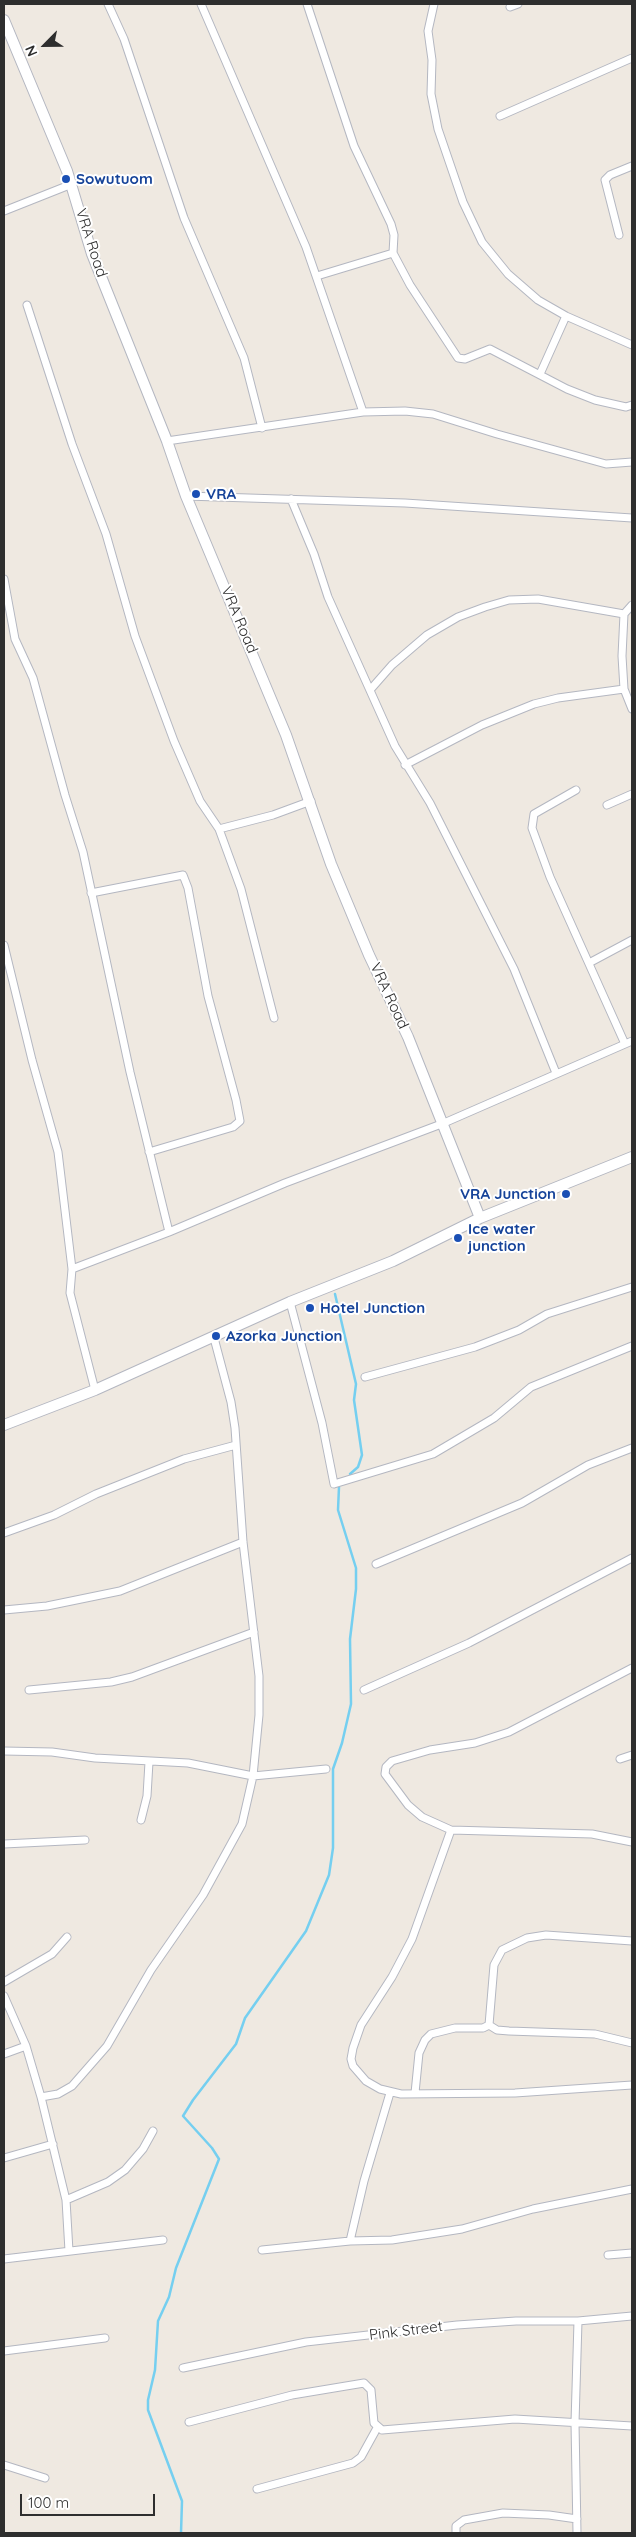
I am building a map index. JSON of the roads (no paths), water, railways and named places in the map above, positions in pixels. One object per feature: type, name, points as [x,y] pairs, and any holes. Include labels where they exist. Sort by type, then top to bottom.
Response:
[{"type":"street","points":[[108,4],[124,39],[184,218],[244,358],[262,428]]},
{"type":"street","points":[[201,4],[233,83],[292,213],[317,276],[363,412]]},
{"type":"street","points":[[307,4],[354,146],[391,224],[394,235],[393,253],[410,285],[458,358],[465,359],[490,349],[567,389],[595,400],[626,407],[632,405]]},
{"type":"street","points":[[434,4],[428,31],[432,60],[431,94],[438,128],[463,202],[482,242],[508,274],[538,300],[566,316],[632,345]]},
{"type":"street","points":[[510,7],[518,4]]},
{"type":"street","name":"VRA Road","points":[[4,20],[72,184],[92,254],[167,442],[186,496],[260,670],[311,801],[331,864],[408,1037],[444,1123],[480,1218]]},
{"type":"street","points":[[500,116],[632,58]]},
{"type":"street","points":[[619,235],[605,180],[610,175],[632,166]]},
{"type":"street","points":[[4,211],[72,184]]},
{"type":"street","points":[[317,276],[393,253]]},
{"type":"street","points":[[27,305],[72,444],[106,534],[138,645],[171,733],[200,801],[219,829],[241,889],[274,1018]]},
{"type":"street","points":[[540,374],[566,316]]},
{"type":"street","points":[[167,442],[363,412],[405,410],[433,414],[606,464],[632,462]]},
{"type":"street","points":[[186,496],[405,503],[632,518]]},
{"type":"street","points":[[291,498],[328,597],[370,690],[405,764],[430,803],[514,969],[556,1073]]},
{"type":"street","points":[[4,579],[15,639],[34,678],[65,795],[83,852],[149,1152],[169,1232]]},
{"type":"street","points":[[370,690],[392,665],[427,636],[458,617],[485,606],[509,600],[538,600],[624,614]]},
{"type":"street","points":[[632,606],[624,614],[624,689],[632,708]]},
{"type":"street","points":[[405,764],[482,725],[534,704],[558,698],[624,689]]},
{"type":"street","points":[[576,790],[534,814],[532,828],[550,877],[625,1044]]},
{"type":"street","points":[[607,804],[632,794]]},
{"type":"street","points":[[219,829],[273,815],[311,801]]},
{"type":"street","points":[[91,893],[184,875],[208,996],[236,1100],[240,1121],[233,1127],[149,1152]]},
{"type":"street","points":[[589,963],[632,940]]},
{"type":"street","points":[[4,945],[32,1060],[58,1152],[72,1269],[70,1293],[95,1390]]},
{"type":"street","points":[[72,1269],[169,1232],[285,1183],[444,1123],[632,1041]]},
{"type":"street","points":[[4,1425],[95,1390],[214,1338],[290,1302],[393,1261],[480,1218],[632,1157]]},
{"type":"street","points":[[365,1377],[457,1354],[519,1330],[546,1314],[632,1287]]},
{"type":"street","points":[[290,1302],[322,1422],[334,1484],[433,1454],[494,1418],[531,1387],[632,1346]]},
{"type":"street","points":[[41,2097],[58,2094],[72,2086],[106,2046],[151,1970],[203,1895],[242,1824],[252,1776],[259,1705],[259,1676],[243,1542],[231,1402],[214,1338]]},
{"type":"street","points":[[4,1533],[54,1515],[96,1494],[184,1459],[236,1444]]},
{"type":"street","points":[[376,1564],[522,1503],[588,1465],[632,1448]]},
{"type":"street","points":[[4,1610],[47,1606],[120,1591],[243,1542]]},
{"type":"street","points":[[364,1690],[469,1643],[632,1558]]},
{"type":"street","points":[[29,1690],[110,1682],[132,1677],[254,1632]]},
{"type":"street","points":[[632,1668],[548,1713],[493,1738],[430,1750],[392,1761],[386,1767],[385,1774],[389,1782],[408,1805],[422,1817],[451,1830],[592,1834],[632,1842]]},
{"type":"street","points":[[4,1751],[52,1752],[149,1762],[188,1763],[252,1776],[326,1769]]},
{"type":"street","points":[[620,1759],[632,1755]]},
{"type":"street","points":[[141,1820],[147,1796],[149,1762]]},
{"type":"street","points":[[451,1830],[412,1939],[392,1977],[361,2025],[351,2059],[357,2072],[380,2089],[390,2093],[515,2093],[632,2085]]},
{"type":"street","points":[[4,1844],[84,1840]]},
{"type":"street","points":[[489,2025],[494,1965],[502,1950],[527,1938],[546,1936],[632,1942]]},
{"type":"street","points":[[4,1982],[52,1954],[67,1937]]},
{"type":"street","points":[[4,1996],[26,2046],[41,2097],[66,2200],[69,2250]]},
{"type":"street","points":[[415,2093],[419,2053],[425,2040],[431,2034],[440,2030],[483,2028],[489,2025]]},
{"type":"street","points":[[489,2025],[497,2030],[595,2034],[632,2043]]},
{"type":"street","points":[[4,2054],[26,2046]]},
{"type":"street","points":[[350,2241],[364,2181],[390,2093]]},
{"type":"street","points":[[66,2200],[108,2182],[126,2170],[143,2149],[153,2131]]},
{"type":"street","points":[[4,2158],[53,2144]]},
{"type":"street","points":[[262,2250],[350,2241],[392,2240],[462,2229],[533,2209],[632,2189]]},
{"type":"street","points":[[4,2259],[163,2240]]},
{"type":"street","points":[[608,2255],[632,2253]]},
{"type":"street","name":"Pink Street","points":[[183,2368],[306,2342],[457,2325],[516,2321],[578,2321],[632,2316]]},
{"type":"street","points":[[577,2533],[575,2423],[578,2321]]},
{"type":"street","points":[[4,2351],[106,2338]]},
{"type":"street","points":[[189,2422],[292,2395],[364,2383],[371,2390],[374,2423],[377,2428]]},
{"type":"street","points":[[377,2428],[389,2430],[467,2421],[515,2419],[632,2426]]},
{"type":"street","points":[[257,2489],[353,2463],[362,2458],[377,2428]]},
{"type":"street","points":[[4,2465],[45,2478]]},
{"type":"street","points":[[456,2533],[456,2526],[464,2520],[502,2513],[549,2515],[577,2519]]},
{"type":"waterway","points":[[335,1294],[356,1384],[354,1400],[362,1455],[358,1467],[350,1474]]},
{"type":"waterway","points":[[181,2533],[182,2501],[148,2410],[148,2400],[155,2370],[158,2321],[169,2297],[176,2268],[219,2159],[212,2148],[183,2116],[236,2044],[245,2018],[306,1931],[329,1875],[333,1848],[333,1769],[342,1743],[351,1704],[350,1639],[356,1589],[356,1568],[338,1510],[339,1487]]},
{"type":"place","name":"Sowutuom","points":[[66,179]]},
{"type":"place","name":"VRA","points":[[196,494]]},
{"type":"place","name":"VRA Junction","points":[[566,1194]]},
{"type":"place","name":"Ice water junction","points":[[458,1238]]},
{"type":"place","name":"Hotel Junction","points":[[310,1308]]},
{"type":"place","name":"Azorka Junction","points":[[216,1336]]}]
